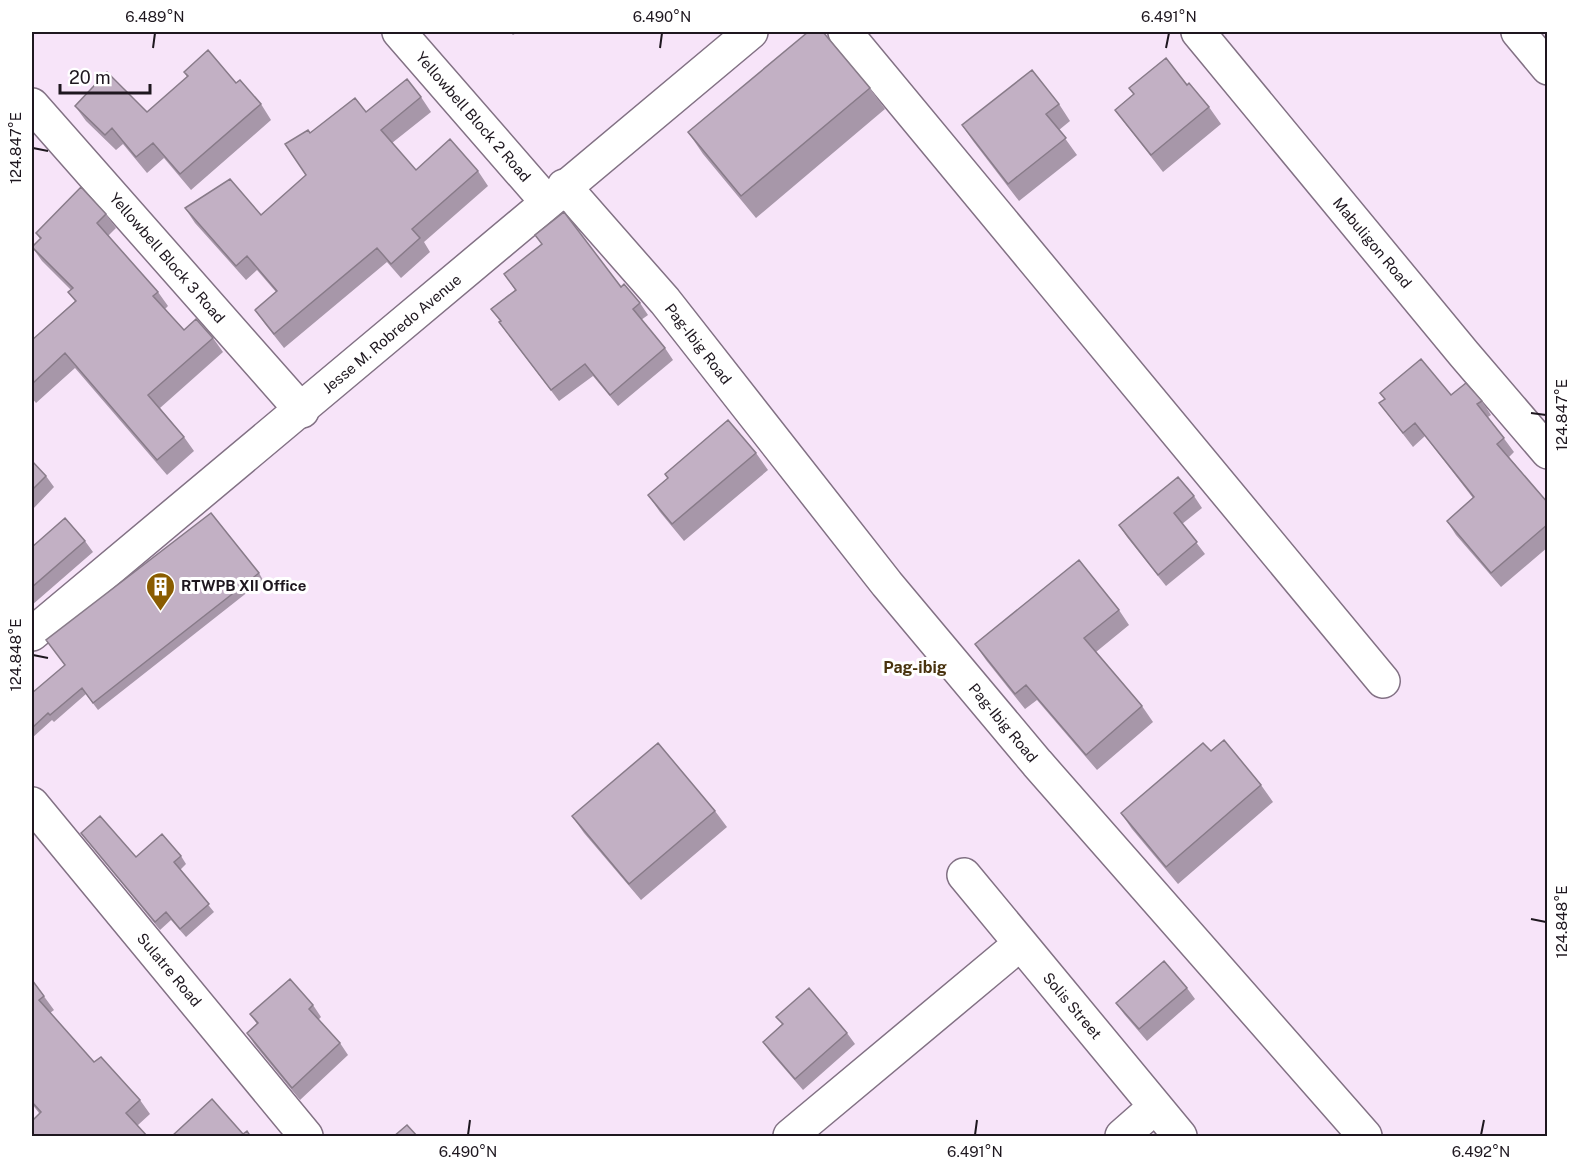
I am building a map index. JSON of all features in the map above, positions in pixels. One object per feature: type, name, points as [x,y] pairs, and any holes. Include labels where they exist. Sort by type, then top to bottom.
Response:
[{"type":"street","name":"Yellowbell Block 2 Road","points":[[399,32],[555,194]]},
{"type":"street","name":"Jesse M. Robredo Avenue","points":[[32,634],[302,411],[555,194],[751,32]]},
{"type":"street","points":[[845,32],[1383,681]]},
{"type":"street","name":"Mabuligon Road","points":[[1198,32],[1456,345],[1548,452]]},
{"type":"street","points":[[1518,32],[1548,68]]},
{"type":"street","name":"Yellowbell Block 3 Road","points":[[32,105],[302,411]]},
{"type":"street","name":"Pag-Ibig Road","points":[[555,194],[665,302],[887,584],[1037,763],[1365,1137]]},
{"type":"street","name":"Sulatre Road","points":[[32,804],[306,1137]]},
{"type":"street","name":"Solis Street","points":[[964,875],[1180,1137]]},
{"type":"street","points":[[790,1137],[1020,944]]},
{"type":"street","points":[[1122,1137],[1155,1107]]},
{"type":"building","points":[[808,32],[823,32],[870,88],[741,196],[688,132]]},
{"type":"building","points":[[208,50],[236,83],[240,80],[261,104],[180,174],[153,143],[136,157],[112,128],[105,135],[75,106],[107,72],[147,112],[188,76],[184,72]]},
{"type":"building","points":[[1166,58],[1187,85],[1189,83],[1209,107],[1151,155],[1115,110],[1134,94],[1129,88]]},
{"type":"building","points":[[1032,70],[1059,104],[1046,114],[1066,138],[1008,184],[962,125]]},
{"type":"building","points":[[407,79],[421,97],[381,130],[416,170],[450,139],[478,171],[412,229],[420,238],[391,264],[377,248],[274,334],[255,310],[277,291],[247,256],[236,266],[185,208],[230,179],[261,215],[306,175],[285,144],[308,130],[310,133],[355,98],[366,112]]},
{"type":"building","points":[[81,187],[106,214],[97,223],[158,292],[153,296],[184,330],[196,319],[213,338],[148,395],[184,437],[157,460],[65,353],[32,384],[32,340],[76,301],[68,292],[73,288],[32,247],[41,238],[36,233]]},
{"type":"building","points":[[564,212],[621,287],[624,284],[640,303],[633,309],[665,348],[610,395],[585,364],[551,390],[491,309],[516,290],[504,274],[542,244],[535,235]]},
{"type":"building","points":[[1421,359],[1451,395],[1466,383],[1482,401],[1477,404],[1504,438],[1497,444],[1548,503],[1548,524],[1491,573],[1447,521],[1474,497],[1415,423],[1403,433],[1379,403],[1385,399],[1380,393]]},
{"type":"building","points":[[728,420],[756,453],[672,524],[648,495],[668,478],[665,474]]},
{"type":"building","points":[[32,461],[46,476],[32,490]]},
{"type":"building","points":[[1178,477],[1194,496],[1174,513],[1197,542],[1158,575],[1119,525]]},
{"type":"building","name":"RTWPB XII Office","points":[[211,513],[259,573],[93,703],[82,688],[32,728],[32,693],[65,665],[46,640]]},
{"type":"building","points":[[65,518],[85,541],[32,587],[32,547]]},
{"type":"building","points":[[1079,560],[1119,610],[1084,638],[1142,706],[1086,755],[1026,685],[1015,694],[975,644]]},
{"type":"building","points":[[1224,740],[1261,785],[1166,867],[1121,813],[1203,743],[1211,751]]},
{"type":"building","points":[[658,743],[715,811],[629,884],[572,816]]},
{"type":"building","points":[[100,816],[136,857],[162,834],[181,856],[174,862],[209,904],[180,929],[166,912],[155,922],[81,833]]},
{"type":"building","points":[[1164,961],[1187,988],[1139,1029],[1116,1003]]},
{"type":"building","points":[[290,979],[313,1005],[309,1009],[340,1043],[292,1088],[247,1033],[258,1023],[250,1014]]},
{"type":"building","points":[[32,980],[44,996],[39,1000],[94,1062],[101,1057],[140,1100],[126,1113],[148,1137],[32,1137],[32,1121],[41,1112],[32,1102]]},
{"type":"building","points":[[809,988],[847,1033],[795,1079],[763,1042],[783,1024],[776,1017]]},
{"type":"building","points":[[212,1099],[243,1134],[247,1131],[251,1137],[171,1137]]},
{"type":"building","points":[[407,1125],[418,1137],[393,1137]]},
{"type":"place","name":"RTWPB XII Office","points":[[160,612]]},
{"type":"district","name":"Pag-ibig","points":[[915,667]]}]
